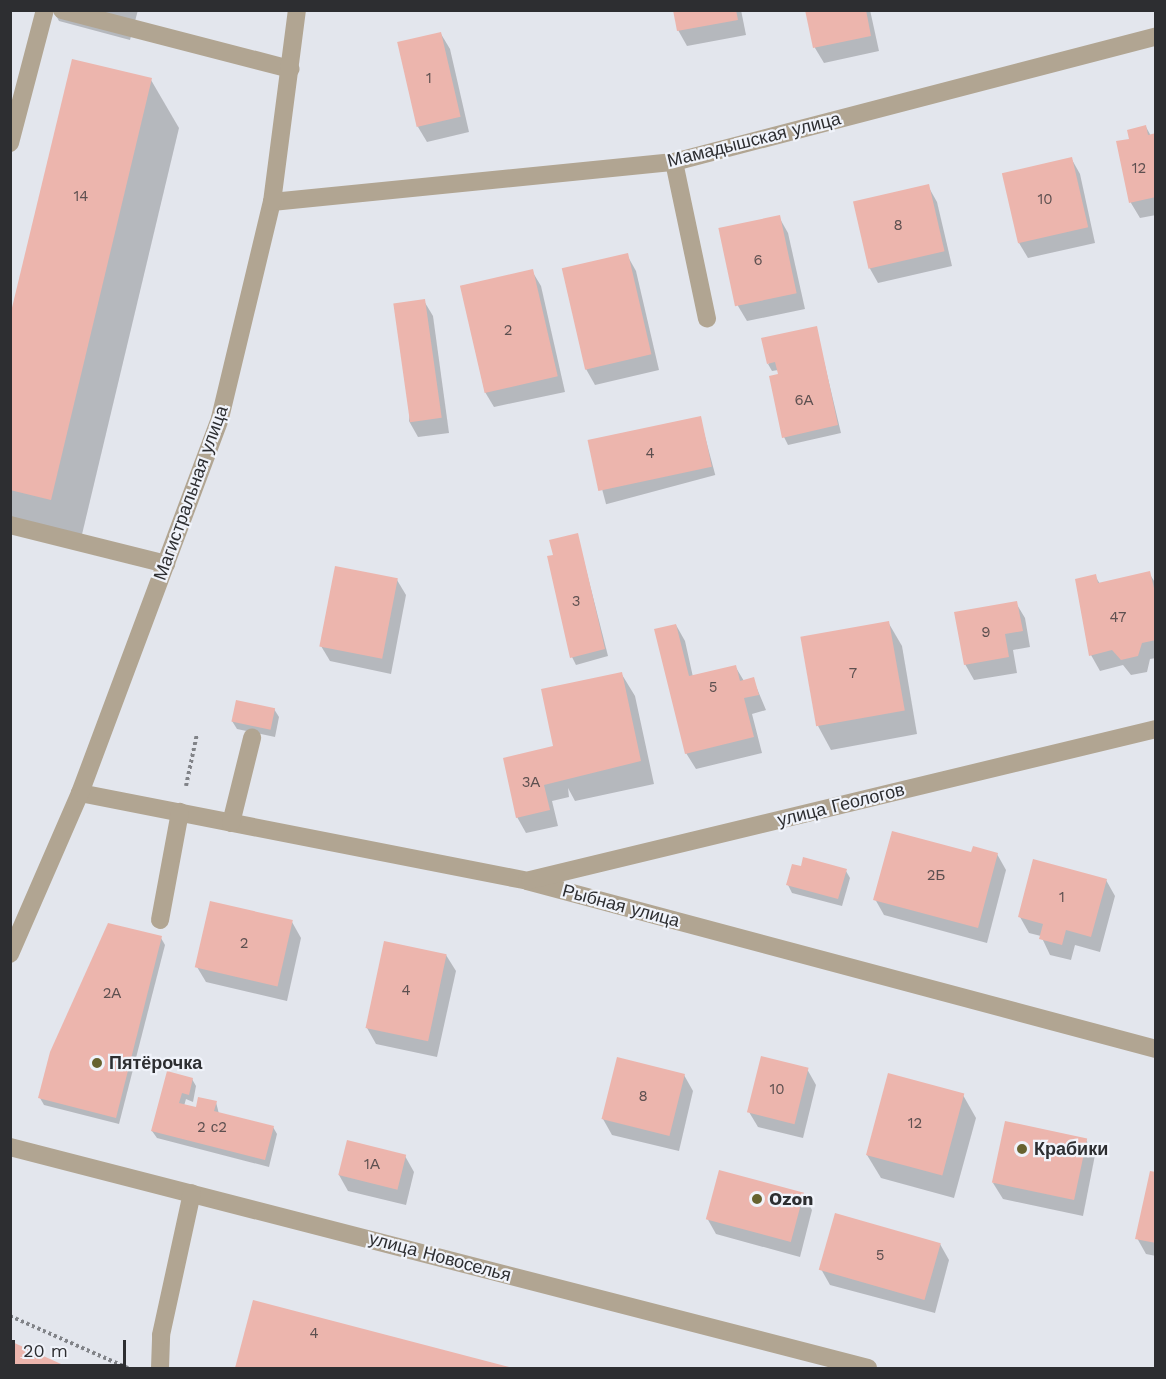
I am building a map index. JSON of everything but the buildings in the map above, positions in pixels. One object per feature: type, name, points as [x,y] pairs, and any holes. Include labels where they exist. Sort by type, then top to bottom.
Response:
[{"type":"street","points":[[10,142],[45,10]]},
{"type":"street","points":[[62,10],[290,69]]},
{"type":"street","name":"Магистральная улица","points":[[10,954],[80,793],[220,418],[272,202],[297,10]]},
{"type":"street","name":"Мамадышская улица","points":[[272,202],[674,162],[1155,36]]},
{"type":"street","points":[[674,162],[708,318]]},
{"type":"street","points":[[10,525],[166,564]]},
{"type":"street","name":"улица Геологов","points":[[527,881],[1155,729]]},
{"type":"street","points":[[231,823],[252,738]]},
{"type":"street","name":"Рыбная улица","points":[[80,793],[527,881],[1155,1049]]},
{"type":"street","points":[[160,920],[180,812]]},
{"type":"street","name":"улица Новоселья","points":[[10,1147],[868,1368]]},
{"type":"street","points":[[160,1368],[161,1335],[192,1193]]},
{"type":"path","points":[[180,812],[196,734]]},
{"type":"path","points":[[10,1316],[128,1368]]},
{"type":"place","name":"Пятёрочка","points":[[97,1063]]},
{"type":"place","name":"Крабики","points":[[1022,1149]]},
{"type":"place","name":"Ozon","points":[[757,1199]]}]
